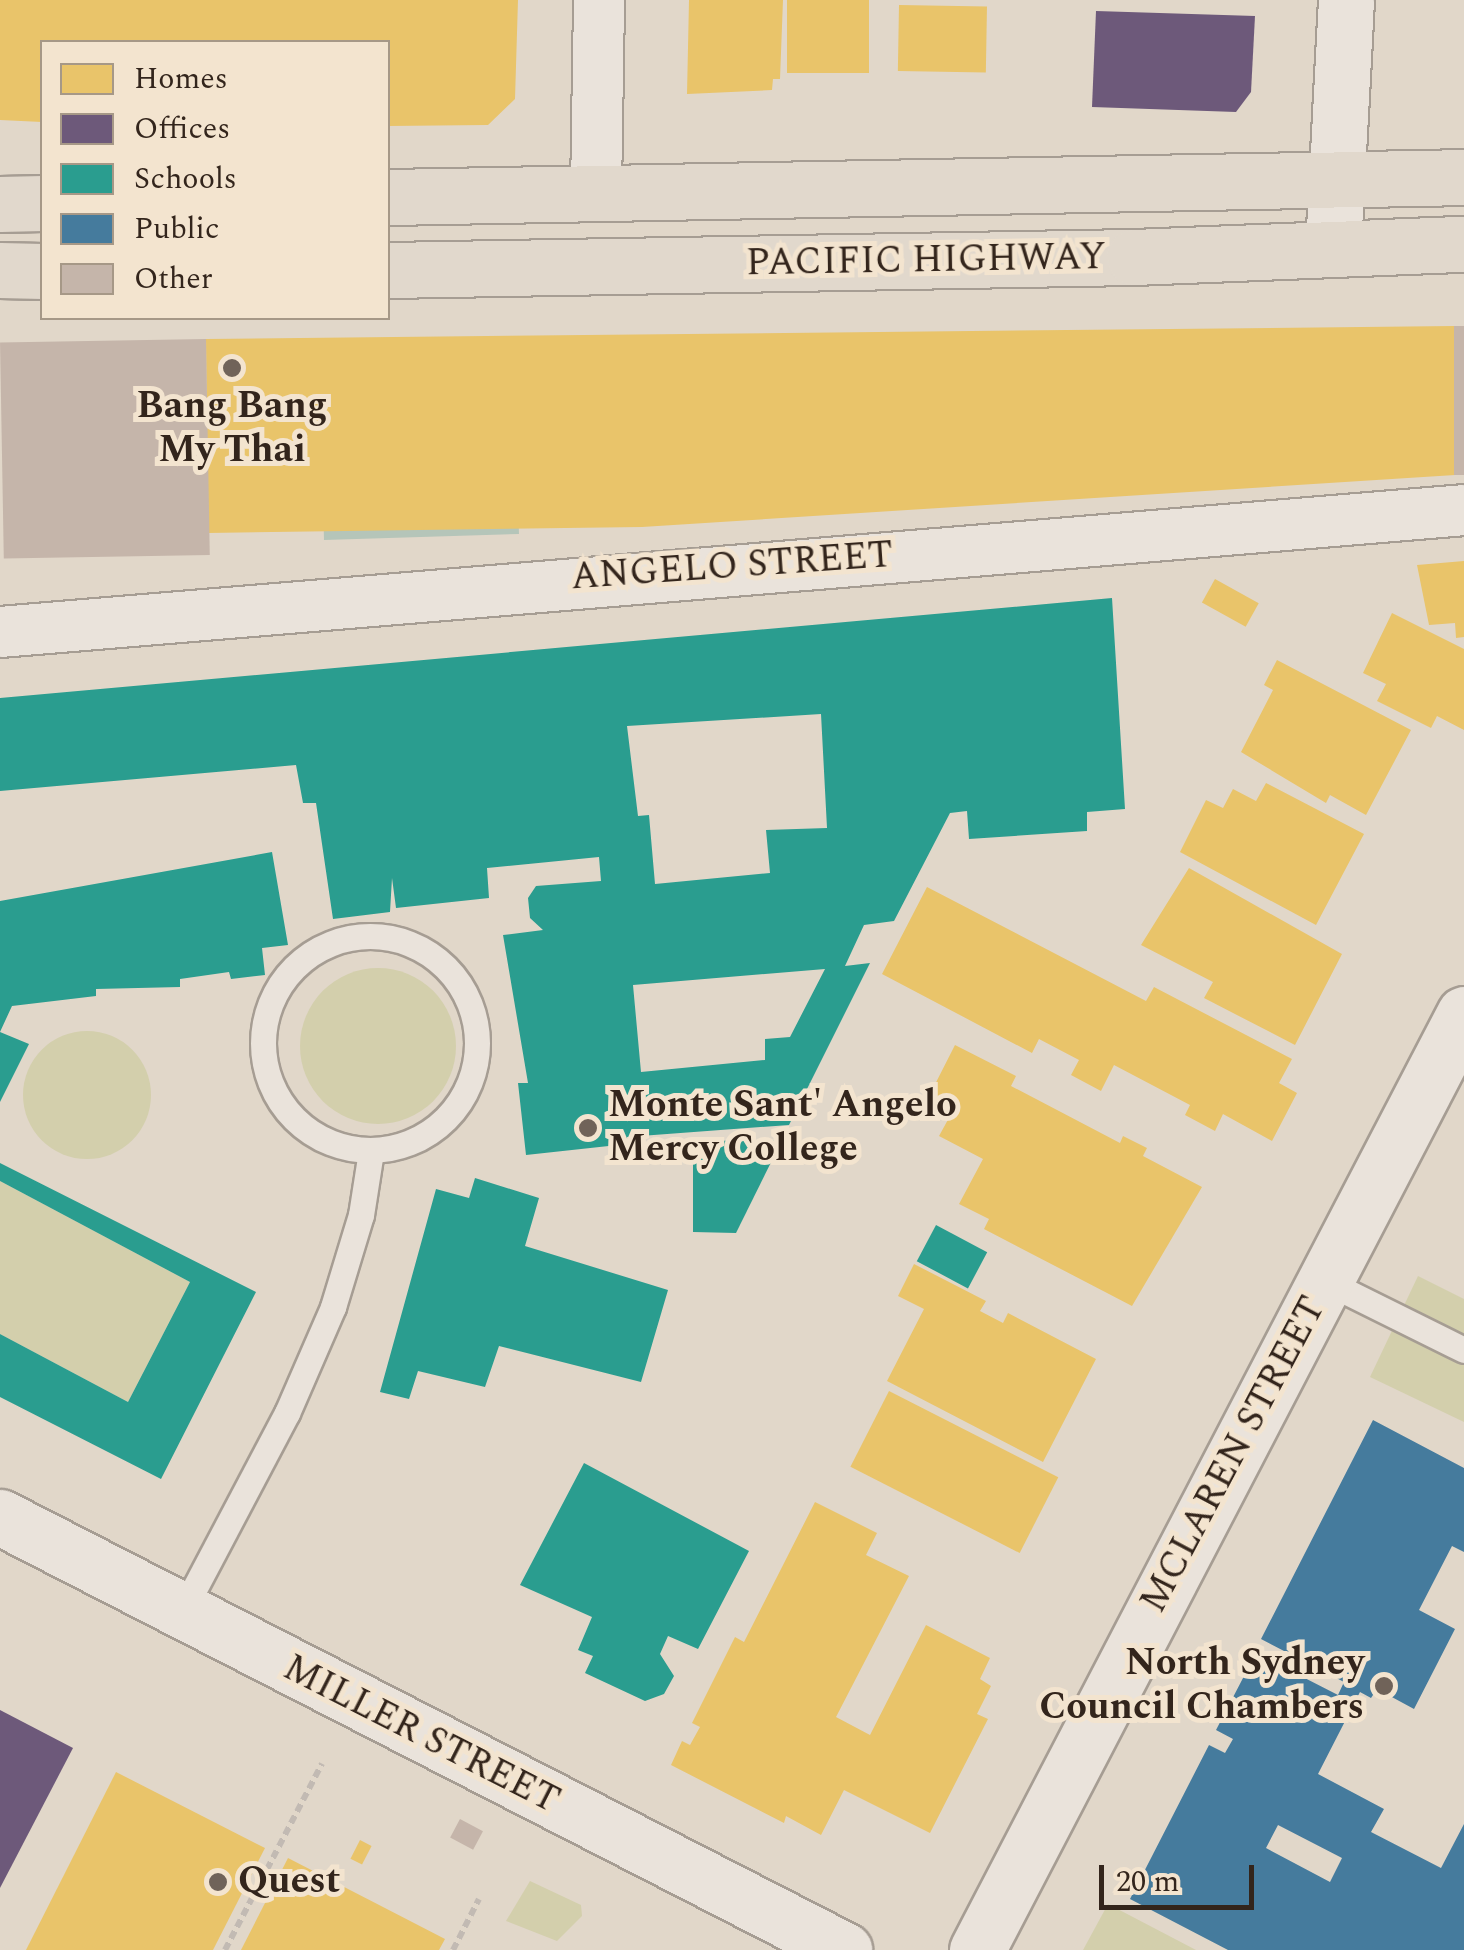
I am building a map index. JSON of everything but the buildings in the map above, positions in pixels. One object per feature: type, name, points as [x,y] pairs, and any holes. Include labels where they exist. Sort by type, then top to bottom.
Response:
[{"type":"main road","name":"PACIFIC HIGHWAY","points":[[390,197],[1464,176]]},
{"type":"main road","points":[[0,204],[40,203]]},
{"type":"main road","name":"PACIFIC HIGHWAY","points":[[390,270],[1134,258],[1464,244]]},
{"type":"main road","points":[[0,270],[40,271]]},
{"type":"street","points":[[596,193],[599,0]]},
{"type":"street","points":[[1333,248],[1346,0]]},
{"type":"street","name":"ANGELO STREET","points":[[0,632],[1464,510]]},
{"type":"street","name":"MCLAREN STREET","points":[[977,1950],[1464,1014]]},
{"type":"street","name":"MILLER STREET","points":[[0,1516],[844,1950]]},
{"type":"lane","points":[[352,936],[388,936],[422,948],[449,970],[469,1000],[478,1035],[474,1071],[448,1116],[405,1145],[370,1151],[321,1138],[281,1104],[266,1072],[263,1036],[271,1002],[290,972],[318,948],[352,936]]},
{"type":"lane","points":[[182,1612],[287,1414],[333,1307],[361,1215],[370,1151]]},
{"type":"lane","points":[[1325,1281],[1464,1350]]},
{"type":"path","points":[[226,1950],[322,1764]]},
{"type":"path","points":[[453,1950],[479,1900]]},
{"type":"shaded area","points":[[323,494],[518,505],[519,534],[324,540]]},
{"type":"shaded area","points":[[378,968],[408,973],[434,990],[451,1016],[456,1046],[451,1076],[434,1102],[408,1119],[378,1124],[348,1119],[322,1102],[305,1076],[300,1046],[305,1016],[322,990],[348,973]]},
{"type":"shaded area","points":[[87,1031],[112,1036],[132,1050],[146,1070],[151,1095],[146,1120],[132,1140],[112,1154],[87,1159],[62,1154],[42,1140],[28,1120],[23,1095],[28,1070],[42,1050],[62,1036]]},
{"type":"shaded area","points":[[0,1181],[190,1282],[128,1402],[0,1334]]},
{"type":"shaded area","points":[[1418,1276],[1464,1299],[1464,1422],[1370,1377]]},
{"type":"shaded area","points":[[530,1881],[581,1905],[582,1916],[557,1941],[506,1921]]},
{"type":"shaded area","points":[[1108,1904],[1196,1950],[1083,1950]]},
{"type":"place","name":"Bang Bang My Thai","points":[[232,368]]},
{"type":"place","name":"Monte Sant' Angelo Mercy College","points":[[588,1128]]},
{"type":"place","name":"North Sydney Council Chambers","points":[[1384,1686]]},
{"type":"place","name":"Quest","points":[[218,1882]]}]
